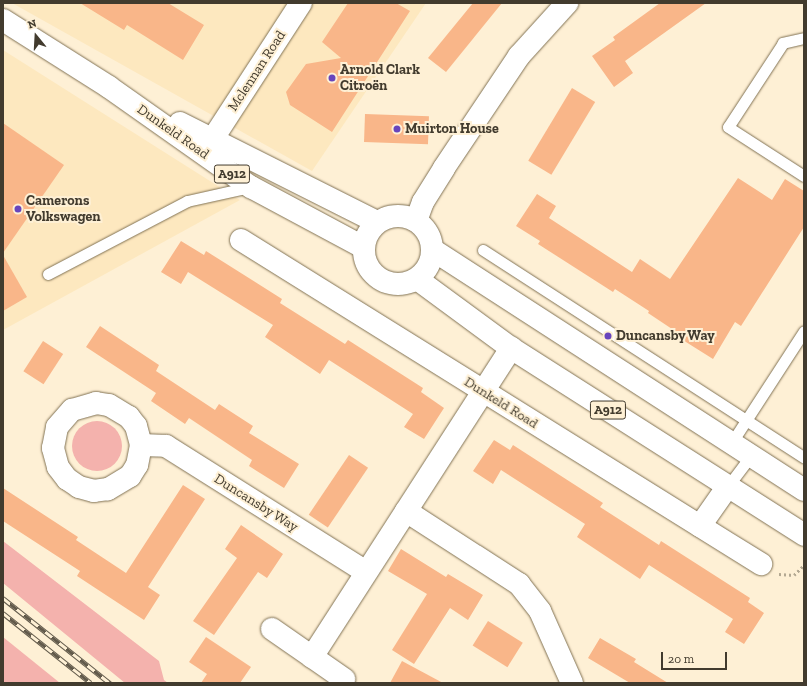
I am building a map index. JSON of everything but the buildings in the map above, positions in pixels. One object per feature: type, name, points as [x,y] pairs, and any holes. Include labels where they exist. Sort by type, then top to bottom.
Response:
[{"type":"street","name":"Mclennan Road","points":[[212,140],[301,3]]},
{"type":"street","points":[[416,221],[423,202],[444,168],[519,56],[567,3]]},
{"type":"street","name":"Dunkeld Road","points":[[3,20],[109,87],[251,187],[363,247]]},
{"type":"street","name":"Dunkeld Road","points":[[109,87],[377,222]]},
{"type":"street","points":[[399,215],[416,221],[427,230],[432,250],[428,266],[417,278],[396,284],[376,276],[364,258],[363,247],[370,229],[377,222],[399,215]]},
{"type":"street","name":"Dunkeld Road","points":[[241,240],[761,564]]},
{"type":"street","name":"A912","points":[[432,250],[751,454],[804,490]]},
{"type":"street","name":"A912","points":[[417,278],[511,348],[804,535]]},
{"type":"street","points":[[312,657],[511,348]]},
{"type":"street","name":"Duncansby Way","points":[[141,445],[166,446],[366,572]]},
{"type":"street","points":[[700,526],[728,486]]},
{"type":"street","points":[[406,511],[519,584],[540,611],[572,683]]},
{"type":"street","points":[[272,629],[344,679]]},
{"type":"lane","points":[[804,38],[783,43],[728,127],[804,176]]},
{"type":"lane","points":[[48,274],[187,201],[251,187]]},
{"type":"lane","points":[[483,250],[804,458]]},
{"type":"lane","points":[[732,442],[804,331]]},
{"type":"lane","points":[[728,486],[751,454]]},
{"type":"shaded area","points":[[12,3],[426,3],[312,171]]},
{"type":"shaded area","points":[[3,50],[240,200],[3,330]]},
{"type":"shaded area","points":[[92,421],[102,421],[115,428],[122,441],[122,451],[115,464],[102,471],[92,471],[83,467],[76,460],[72,451],[72,441],[76,432],[83,425]]},
{"type":"shaded area","points":[[3,541],[159,661],[164,680],[168,683],[125,683],[3,583]]},
{"type":"shaded area","points":[[3,637],[60,683],[3,683]]},
{"type":"railway","points":[[3,598],[110,683]]},
{"type":"railway","points":[[3,613],[91,683]]},
{"type":"place","name":"Arnold Clark Citroën","points":[[332,78]]},
{"type":"place","name":"Muirton House","points":[[397,129]]},
{"type":"place","name":"Camerons Volkswagen","points":[[18,209]]},
{"type":"place","name":"Duncansby Way","points":[[608,336]]}]
